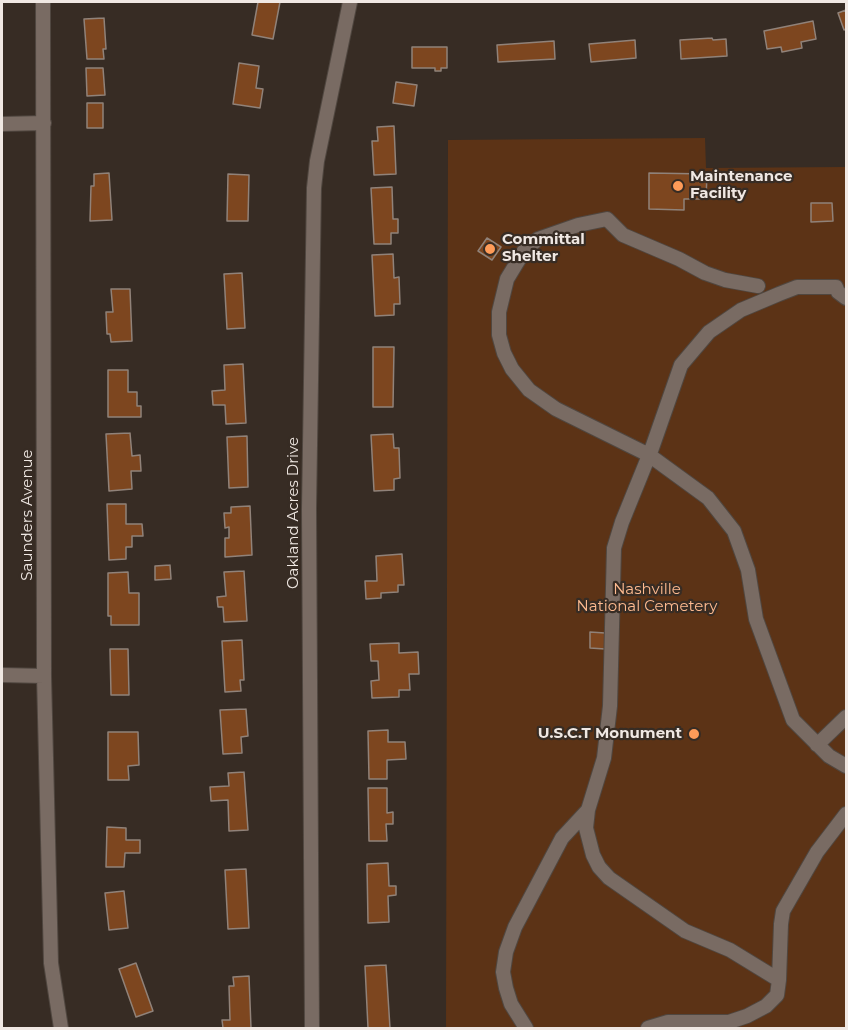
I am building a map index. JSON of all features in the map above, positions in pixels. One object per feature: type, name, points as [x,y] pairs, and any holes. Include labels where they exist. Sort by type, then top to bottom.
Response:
[{"type":"street","name":"Saunders Avenue","points":[[43,2],[44,676],[51,963],[61,1029]]},
{"type":"street","name":"Oakland Acres Drive","points":[[312,1029],[309,501],[314,188],[317,160],[350,2]]},
{"type":"street","points":[[2,124],[44,123]]},
{"type":"street","points":[[758,286],[725,280],[705,273],[623,235],[607,219],[578,225],[538,239],[524,251],[507,279],[499,312],[499,335],[512,369],[529,390],[556,409],[649,455],[708,498],[734,531],[748,570],[756,620],[792,720],[828,756],[846,766]]},
{"type":"street","points":[[779,980],[730,950],[685,931],[609,878],[599,867],[593,855],[586,828],[588,810],[604,758],[610,706],[614,548],[681,365],[709,332],[741,310],[797,287],[836,287],[838,292],[846,298]]},
{"type":"street","points":[[2,675],[44,676]]},
{"type":"street","points":[[817,745],[846,717]]},
{"type":"street","points":[[526,1029],[511,1004],[506,988],[504,972],[506,952],[515,927],[562,838],[588,810]]},
{"type":"street","points":[[648,1029],[668,1022],[729,1022],[766,1006],[777,995],[783,911],[817,852],[846,814]]},
{"type":"green space","name":"Nashville National Cemetery","points":[[705,138],[706,168],[846,167],[846,1028],[446,1028],[448,140]]},
{"type":"building","points":[[258,2],[280,2],[273,39],[252,35]]},
{"type":"building","points":[[846,10],[846,29],[844,30],[838,13]]},
{"type":"building","points":[[104,18],[106,49],[103,49],[104,59],[87,59],[84,19]]},
{"type":"building","points":[[813,21],[816,39],[801,42],[802,48],[782,52],[781,47],[767,49],[764,31]]},
{"type":"building","points":[[712,38],[713,40],[726,39],[727,56],[681,59],[680,40]]},
{"type":"building","points":[[635,40],[636,58],[591,62],[589,44]]},
{"type":"building","points":[[554,41],[555,59],[498,62],[497,45]]},
{"type":"building","points":[[412,47],[447,47],[447,68],[435,71],[435,68],[412,68]]},
{"type":"building","points":[[239,63],[259,66],[256,88],[263,89],[260,108],[233,104]]},
{"type":"building","points":[[86,68],[103,68],[105,95],[87,96]]},
{"type":"building","points":[[396,82],[417,85],[414,106],[393,103]]},
{"type":"building","points":[[87,103],[103,103],[103,128],[87,128]]},
{"type":"building","points":[[394,126],[396,174],[374,175],[372,141],[378,141],[377,127]]},
{"type":"building","points":[[109,173],[112,220],[90,221],[91,186],[94,186],[94,174]]},
{"type":"building","name":"Maintenance Facility","points":[[649,173],[707,174],[706,199],[684,199],[684,210],[649,209]]},
{"type":"building","points":[[228,174],[249,175],[248,221],[227,221]]},
{"type":"building","points":[[392,187],[393,219],[398,219],[398,233],[391,233],[391,244],[374,244],[371,188]]},
{"type":"building","points":[[811,203],[832,203],[833,221],[811,222]]},
{"type":"building","name":"Committal Shelter","points":[[487,238],[501,247],[492,260],[478,251]]},
{"type":"building","points":[[393,254],[394,278],[399,277],[400,304],[394,304],[394,315],[375,316],[372,255]]},
{"type":"building","points":[[242,273],[245,328],[227,329],[224,274]]},
{"type":"building","points":[[111,289],[130,289],[132,341],[111,342],[110,334],[107,334],[106,312],[113,312]]},
{"type":"building","points":[[373,347],[394,347],[393,407],[373,407]]},
{"type":"building","points":[[243,364],[246,423],[226,424],[225,405],[213,405],[212,391],[225,390],[224,365]]},
{"type":"building","points":[[108,370],[128,370],[128,392],[137,392],[137,406],[141,406],[141,417],[108,417]]},
{"type":"building","points":[[130,433],[132,456],[140,455],[141,471],[131,471],[132,489],[109,491],[106,434]]},
{"type":"building","points":[[393,434],[394,448],[399,448],[400,478],[394,479],[394,490],[374,491],[371,435]]},
{"type":"building","points":[[247,436],[248,487],[229,488],[227,437]]},
{"type":"building","points":[[107,504],[126,504],[126,524],[142,524],[143,536],[132,536],[132,547],[126,547],[126,559],[109,560]]},
{"type":"building","points":[[250,506],[252,555],[225,557],[225,538],[229,538],[229,527],[225,528],[224,513],[231,513],[231,507]]},
{"type":"building","points":[[402,554],[404,585],[398,585],[398,592],[381,593],[381,598],[366,599],[365,581],[377,581],[376,556]]},
{"type":"building","points":[[170,565],[171,579],[155,580],[155,566]]},
{"type":"building","points":[[244,571],[247,621],[224,622],[223,607],[218,607],[217,597],[226,596],[224,572]]},
{"type":"building","points":[[128,572],[129,593],[139,593],[139,625],[111,625],[111,616],[108,616],[108,573]]},
{"type":"building","points":[[590,632],[605,633],[605,649],[590,648]]},
{"type":"building","points":[[242,640],[244,680],[240,680],[241,691],[225,692],[222,641]]},
{"type":"building","points":[[399,643],[399,653],[418,652],[419,674],[409,674],[410,690],[399,690],[399,697],[372,698],[371,681],[379,680],[378,661],[371,661],[370,644]]},
{"type":"building","points":[[110,649],[128,649],[129,695],[111,695]]},
{"type":"building","points":[[246,709],[248,736],[241,737],[242,753],[223,754],[220,710]]},
{"type":"building","points":[[388,730],[388,742],[405,742],[406,759],[387,760],[387,779],[369,779],[368,731]]},
{"type":"building","points":[[108,732],[138,732],[139,765],[128,766],[129,780],[108,780]]},
{"type":"building","points":[[244,772],[248,830],[229,831],[228,800],[211,801],[210,787],[229,786],[228,773]]},
{"type":"building","points":[[368,788],[387,788],[387,813],[393,812],[393,824],[386,824],[387,841],[369,841]]},
{"type":"building","points":[[107,827],[126,828],[126,840],[140,840],[140,853],[125,853],[124,867],[106,867]]},
{"type":"building","points":[[388,863],[389,886],[396,886],[396,895],[388,896],[389,922],[368,923],[367,864]]},
{"type":"building","points":[[246,869],[249,928],[228,929],[225,870]]},
{"type":"building","points":[[124,891],[128,928],[109,930],[105,893]]},
{"type":"building","points":[[136,963],[153,1011],[136,1017],[119,969]]},
{"type":"building","points":[[386,965],[390,1028],[368,1028],[365,966]]},
{"type":"building","points":[[249,976],[251,1028],[223,1028],[222,1020],[230,1020],[229,986],[234,986],[233,977]]},
{"type":"place","name":"Maintenance Facility","points":[[678,186]]},
{"type":"place","name":"Committal Shelter","points":[[490,249]]},
{"type":"place","name":"U.S.C.T Monument","points":[[694,734]]}]
